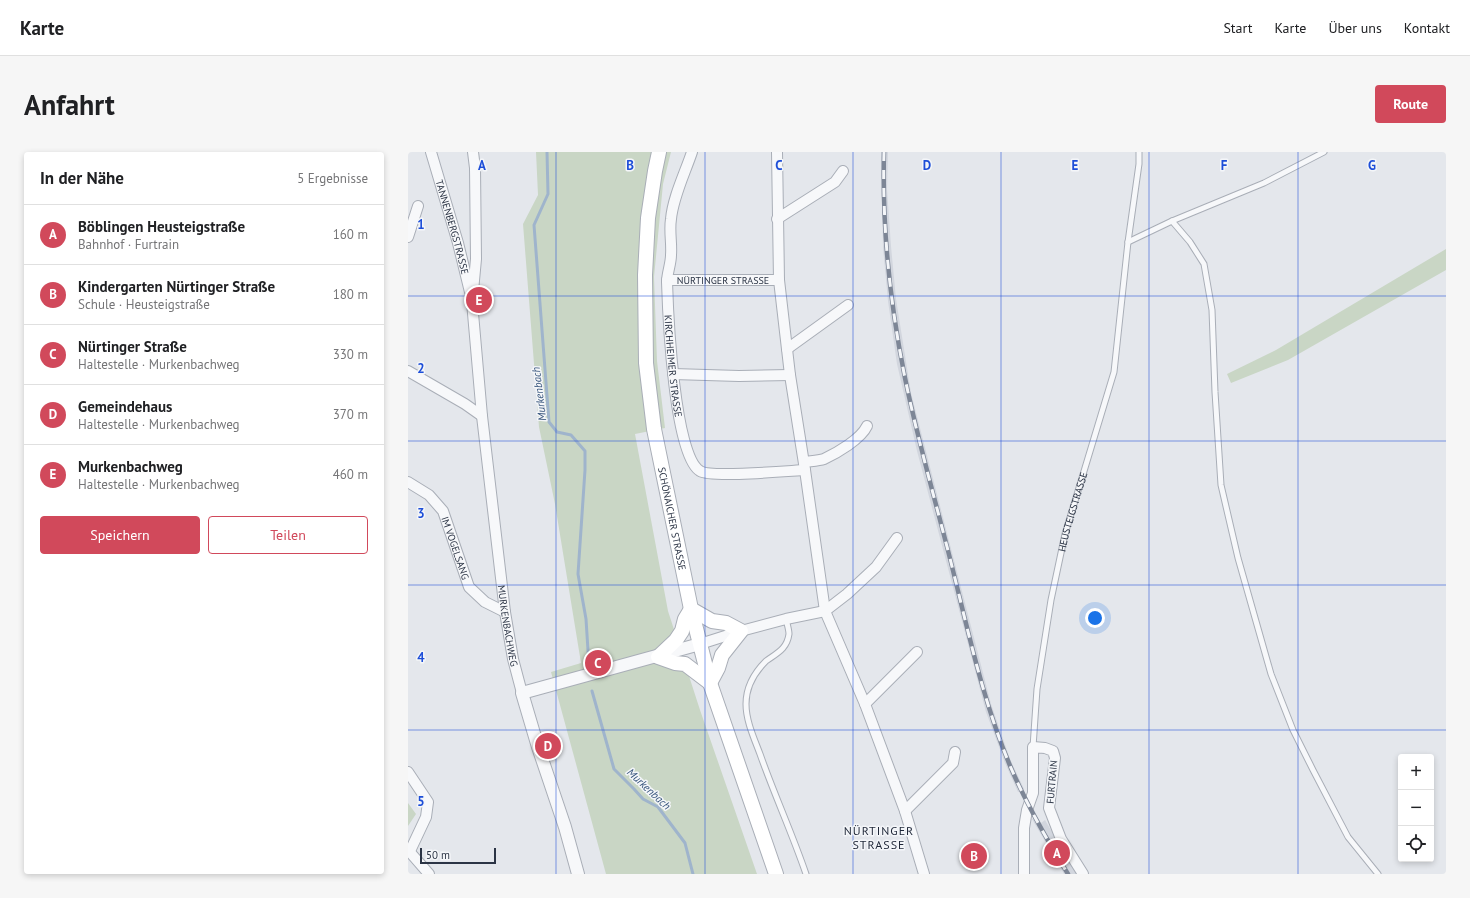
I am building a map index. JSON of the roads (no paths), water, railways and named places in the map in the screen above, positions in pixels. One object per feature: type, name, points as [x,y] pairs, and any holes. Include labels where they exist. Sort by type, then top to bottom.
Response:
[{"type":"main road","name":"SCHÖNAICHER STRASSE","points":[[659,152],[648,218],[645,275],[646,363],[654,429],[691,609],[710,683],[776,874]]},
{"type":"main road","points":[[691,609],[712,621],[726,623],[741,631],[722,655],[718,668],[710,683],[685,664],[675,663],[658,656],[676,640],[682,631],[684,619],[691,609]]},
{"type":"street","name":"TANNENBERGSTRASSE","points":[[431,152],[458,243],[472,302]]},
{"type":"street","name":"MURKENBACHWEG","points":[[473,152],[475,168],[476,251],[472,302],[482,416],[505,612],[513,659],[522,693],[567,834],[578,874]]},
{"type":"street","name":"KIRCHHEIMER STRASSE","points":[[692,152],[673,209],[671,220],[671,255],[667,280],[673,374],[681,436],[691,461],[698,470],[704,473],[719,474],[805,466]]},
{"type":"street","name":"NÜRTINGER STRASSE","points":[[777,152],[779,280],[790,375],[805,466],[825,611],[865,704],[905,811],[924,874]]},
{"type":"street","points":[[777,219],[835,182],[843,170]]},
{"type":"street","points":[[408,237],[418,206]]},
{"type":"street","name":"NÜRTINGER STRASSE","points":[[667,280],[779,280]]},
{"type":"street","points":[[787,349],[848,305]]},
{"type":"street","points":[[408,371],[482,416]]},
{"type":"street","points":[[673,374],[739,376],[790,375]]},
{"type":"street","points":[[805,466],[822,460],[837,452],[857,438],[867,426]]},
{"type":"street","name":"IM VOGELSANG","points":[[408,482],[429,495],[443,512],[469,587],[485,602],[505,612]]},
{"type":"street","points":[[522,693],[658,656],[741,631],[786,619],[825,611],[847,594],[876,567],[897,538]]},
{"type":"street","points":[[865,704],[917,652]]},
{"type":"street","name":"HEUSTEIGSTRASSE","points":[[1024,874],[1024,828],[1026,810],[1033,793],[1033,747]]},
{"type":"street","name":"FURTRAIN","points":[[1033,747],[1045,748],[1053,751],[1055,758],[1049,808],[1061,838],[1083,874]]},
{"type":"street","points":[[905,811],[954,764],[955,752]]},
{"type":"street","points":[[408,772],[428,802],[426,817],[409,851],[429,874]]},
{"type":"lane","name":"HEUSTEIGSTRASSE","points":[[1033,747],[1037,690],[1050,600],[1065,534],[1114,372],[1128,242],[1139,164],[1139,152]]},
{"type":"lane","points":[[1128,242],[1172,221],[1264,183],[1324,152]]},
{"type":"lane","points":[[1172,221],[1190,242],[1204,264],[1212,310],[1214,392],[1221,485],[1238,558],[1271,674],[1293,730],[1348,837],[1378,874]]},
{"type":"lane","points":[[786,619],[789,633],[784,648],[766,662],[755,674],[750,682],[746,705],[748,720],[772,790],[806,874]]},
{"type":"waterway","name":"Murkenbach","points":[[547,152],[548,194],[534,225],[549,422],[557,432],[571,435],[585,451],[578,574],[586,619],[589,666]]},
{"type":"waterway","name":"Murkenbach","points":[[592,691],[614,769],[643,799],[658,807],[685,843],[693,874]]},
{"type":"railway","points":[[884,152],[884,209],[888,265],[895,322],[905,378],[974,655],[990,712],[1017,782],[1045,835],[1068,874]]},
{"type":"place","name":"Murkenbachweg","points":[[479,300]]},
{"type":"place","name":"Nürtinger Straße","points":[[598,663]]},
{"type":"place","name":"Gemeindehaus","points":[[548,746]]},
{"type":"place","name":"Böblingen Heusteigstraße","points":[[1057,853]]},
{"type":"place","name":"Kindergarten Nürtinger Straße","points":[[974,856]]},
{"type":"district","name":"NÜRTINGER STRASSE","points":[[879,837]]}]
